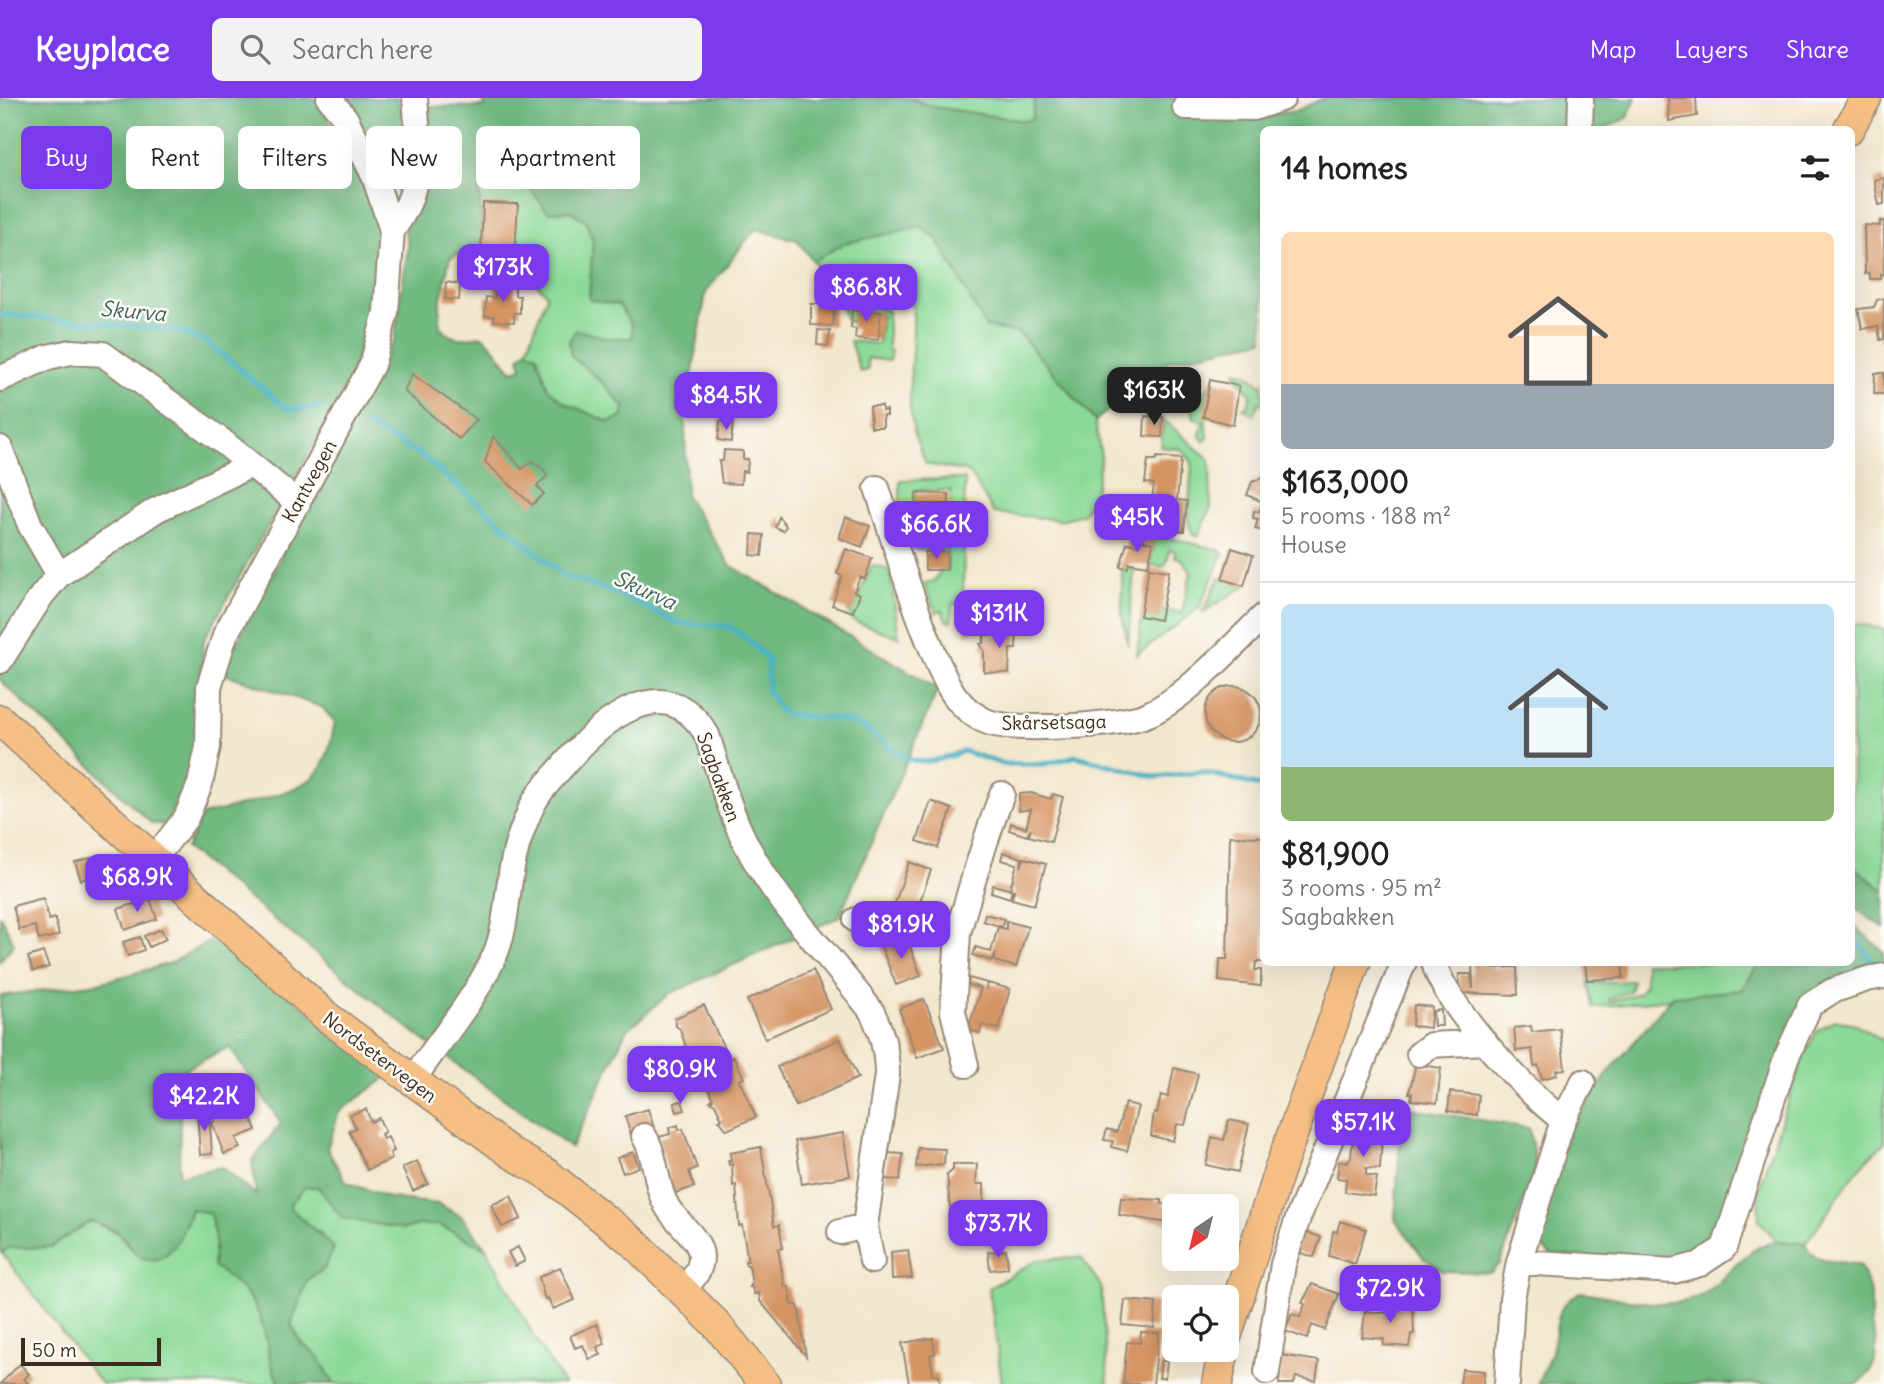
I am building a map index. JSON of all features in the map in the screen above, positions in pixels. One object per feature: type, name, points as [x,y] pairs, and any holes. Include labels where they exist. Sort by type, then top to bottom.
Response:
[{"type":"main road","points":[[1850,126],[1866,98]]},
{"type":"main road","name":"Nordsetervegen","points":[[0,720],[302,996],[511,1153],[547,1174],[632,1241],[716,1324],[765,1384]]},
{"type":"main road","points":[[1239,1296],[1279,1171],[1352,966]]},
{"type":"main road","points":[[1217,1384],[1221,1362]]},
{"type":"street","name":"Kantvegen","points":[[154,859],[186,818],[200,784],[208,747],[209,687],[225,635],[372,365],[386,312],[392,230],[374,176],[346,120],[329,98]]},
{"type":"street","points":[[392,230],[405,215],[418,178],[415,98]]},
{"type":"street","points":[[1185,107],[1199,104],[1254,108],[1283,98]]},
{"type":"street","points":[[1580,126],[1581,98]]},
{"type":"street","points":[[0,379],[48,358],[71,352],[103,354],[298,503]]},
{"type":"street","points":[[0,448],[30,524],[59,575]]},
{"type":"street","points":[[0,661],[42,595],[59,575],[156,510],[251,466]]},
{"type":"street","name":"Skårsetsaga","points":[[877,488],[913,600],[944,675],[955,696],[971,713],[991,723],[1058,726],[1124,721],[1147,715],[1194,681],[1260,620]]},
{"type":"street","name":"Sagbakken","points":[[412,1081],[493,958],[504,921],[513,859],[539,793],[597,730],[620,713],[649,702],[677,707],[701,726],[707,735],[738,827],[752,856],[775,891],[872,1012],[882,1035],[887,1054],[887,1075],[865,1226],[872,1261]]},
{"type":"street","points":[[966,1065],[953,1012],[958,933],[976,879],[981,849],[1002,794]]},
{"type":"street","points":[[856,920],[958,933]]},
{"type":"street","points":[[1266,1372],[1283,1264],[1298,1218],[1402,966]]},
{"type":"street","points":[[1435,966],[1438,979],[1485,1042],[1539,1103],[1563,1120]]},
{"type":"street","points":[[1519,1262],[1674,1271],[1700,1264],[1724,1248],[1796,1031],[1810,1005],[1832,991],[1875,977]]},
{"type":"street","points":[[1419,1054],[1430,1045],[1485,1042]]},
{"type":"street","points":[[1507,1384],[1508,1334],[1519,1262],[1563,1120],[1583,1082]]},
{"type":"street","points":[[644,1136],[652,1150],[666,1206],[699,1248],[701,1259],[696,1276],[683,1290]]},
{"type":"street","points":[[840,1233],[865,1226]]},
{"type":"green space","points":[[0,98],[314,98],[332,126],[238,126],[238,189],[352,189],[352,156],[359,167],[379,219],[375,303],[349,382],[204,640],[192,776],[165,825],[151,823],[0,680]]},
{"type":"green space","points":[[344,98],[398,98],[399,106],[484,107],[484,98],[909,98],[934,107],[1025,121],[1032,119],[1035,98],[1218,98],[1228,121],[1296,111],[1324,98],[1636,98],[1627,118],[1610,126],[1260,126],[1260,341],[1168,361],[1095,421],[1019,333],[986,327],[938,240],[922,227],[845,243],[813,261],[797,240],[755,229],[706,292],[685,418],[686,496],[730,565],[938,689],[839,917],[669,994],[626,1031],[571,1148],[417,1035],[186,848],[202,815],[259,800],[303,784],[322,766],[328,752],[335,722],[322,707],[225,674],[225,665],[394,340],[408,247],[397,189],[462,189],[462,126],[366,126],[366,133]],"holes":[[[476,126],[640,126],[640,189],[531,189],[548,212],[571,211],[586,221],[593,242],[589,300],[619,305],[632,326],[632,338],[608,338],[576,330],[569,341],[571,356],[603,383],[624,407],[623,417],[608,422],[563,402],[548,388],[537,355],[527,350],[519,357],[522,368],[513,371],[482,336],[455,337],[440,327],[440,303],[450,258],[462,252],[477,251],[482,239],[479,189],[476,189]]]},
{"type":"green space","points":[[909,98],[1035,98],[1032,119],[1025,121],[934,107]]},
{"type":"green space","points":[[479,189],[531,189],[548,212],[571,211],[587,221],[593,242],[589,299],[619,305],[632,326],[632,338],[608,338],[592,334],[571,355],[603,383],[624,407],[623,417],[608,422],[563,402],[547,388],[537,355],[527,350],[547,295],[517,262],[477,251],[482,238]]},
{"type":"green space","points":[[922,227],[938,240],[986,327],[1019,333],[1095,421],[1101,456],[1095,493],[1083,514],[1061,520],[994,513],[969,472],[926,464],[914,433],[910,407],[913,326],[911,293],[892,281],[875,277],[857,280],[837,288],[813,261],[845,243]]},
{"type":"green space","points":[[868,286],[881,308],[888,311],[888,349],[891,351],[889,361],[867,358],[868,370],[860,372],[850,341],[878,344],[882,316],[853,313],[852,322],[847,322],[840,301]]},
{"type":"green space","points":[[1236,371],[1247,374],[1260,384],[1260,402],[1254,415],[1243,408],[1248,405],[1251,395],[1235,375]]},
{"type":"green space","points":[[1212,384],[1205,416],[1208,438],[1204,441],[1200,436],[1203,422],[1194,418],[1191,404],[1197,405],[1207,387]]},
{"type":"green space","points":[[1164,420],[1210,460],[1211,507],[1198,537],[1192,534],[1188,521],[1192,462],[1181,449],[1161,447]]},
{"type":"green space","points":[[965,479],[963,604],[952,604],[951,622],[946,620],[942,610],[936,612],[924,584],[934,581],[942,569],[948,569],[947,550],[919,550],[914,549],[914,544],[923,537],[939,536],[939,518],[951,518],[951,491],[916,490],[915,509],[900,509],[900,480]]},
{"type":"green space","points":[[1136,532],[1219,550],[1223,554],[1199,608],[1137,655],[1143,607],[1182,613],[1191,572],[1182,559],[1175,557],[1175,551],[1169,550],[1167,562],[1163,567],[1150,565],[1154,542],[1128,542]]},
{"type":"green space","points":[[872,565],[890,570],[899,637],[853,621],[847,609],[853,610]]},
{"type":"green space","points":[[1122,566],[1134,569],[1128,645],[1122,615]]},
{"type":"green space","points":[[1219,578],[1245,586],[1203,612]]},
{"type":"green space","points":[[1855,624],[1884,629],[1884,891],[1855,867]]},
{"type":"green space","points":[[1855,867],[1884,891],[1884,928],[1855,908]]},
{"type":"green space","points":[[0,915],[14,944],[0,961]]},
{"type":"green space","points":[[1855,927],[1884,952],[1883,964],[1815,993],[1719,1241],[1689,1263],[1551,1255],[1533,1240],[1569,1131],[1608,1073],[1673,996],[1741,990],[1758,966],[1855,966]]},
{"type":"green space","points":[[218,936],[387,1077],[339,1112],[327,1149],[346,1182],[390,1198],[438,1204],[461,1216],[486,1248],[439,1225],[419,1225],[403,1229],[342,1218],[318,1187],[305,1187],[290,1204],[290,1208],[334,1248],[324,1269],[308,1279],[291,1324],[301,1343],[318,1356],[334,1384],[281,1384],[272,1367],[263,1326],[254,1305],[241,1288],[213,1267],[215,1239],[210,1213],[191,1209],[175,1244],[169,1252],[153,1260],[136,1254],[118,1232],[91,1221],[51,1247],[8,1248],[2,1253],[0,996],[99,983],[171,963]],"holes":[[[229,1047],[281,1123],[252,1161],[256,1195],[222,1167],[179,1176],[181,1071]]]},
{"type":"green space","points":[[1645,966],[1758,966],[1741,990],[1593,1008],[1588,983],[1633,981],[1630,991],[1609,999],[1610,1002],[1639,993],[1645,984]]},
{"type":"green space","points":[[1834,1020],[1856,1024],[1884,1041],[1884,1144],[1851,1178],[1805,1243],[1777,1241],[1759,1220],[1758,1191],[1802,1059],[1817,1031]]},
{"type":"green space","points":[[1402,1107],[1529,1128],[1536,1168],[1500,1263],[1490,1273],[1442,1271],[1423,1257],[1395,1219]]},
{"type":"green space","points":[[305,1187],[318,1187],[328,1199],[403,1229],[419,1225],[439,1225],[486,1248],[537,1342],[564,1384],[334,1384],[318,1356],[301,1343],[291,1324],[308,1279],[324,1269],[322,1234],[298,1218],[289,1204]]},
{"type":"green space","points":[[191,1209],[210,1213],[215,1239],[213,1267],[241,1288],[254,1305],[263,1326],[272,1367],[281,1384],[101,1384],[2,1253],[8,1248],[51,1247],[91,1221],[120,1234],[129,1247],[186,1225]]},
{"type":"green space","points":[[1767,1243],[1805,1243],[1809,1251],[1821,1259],[1860,1266],[1871,1294],[1871,1325],[1876,1341],[1875,1361],[1870,1372],[1858,1384],[1538,1384],[1553,1348],[1562,1308],[1580,1292],[1647,1303],[1682,1302],[1698,1297],[1712,1288],[1750,1253]]},
{"type":"green space","points":[[1081,1257],[1101,1286],[1108,1384],[1002,1384],[989,1288],[1037,1260]]},
{"type":"building","points":[[1668,98],[1696,98],[1697,116],[1669,121]]},
{"type":"building","points":[[1884,178],[1884,204],[1879,205],[1874,180]]},
{"type":"building","points":[[483,203],[518,204],[515,252],[481,251]]},
{"type":"building","points":[[1880,221],[1884,221],[1884,274],[1881,274],[1880,279],[1870,279],[1870,273],[1865,274],[1864,225],[1880,226]]},
{"type":"building","points":[[446,282],[460,284],[459,300],[445,299]]},
{"type":"building","points":[[495,285],[515,286],[515,296],[520,296],[520,313],[514,313],[514,322],[494,321],[494,316],[485,316],[486,297],[495,298]]},
{"type":"building","points":[[1884,298],[1884,339],[1880,340],[1878,326],[1862,329],[1858,309],[1874,307],[1877,300]]},
{"type":"building","points":[[811,304],[834,304],[833,326],[811,325]]},
{"type":"building","points":[[852,310],[881,312],[878,340],[855,338],[856,329],[851,328]]},
{"type":"building","points":[[818,330],[830,331],[828,346],[817,345]]},
{"type":"building","points":[[1875,373],[1884,373],[1884,394],[1874,394]]},
{"type":"building","points":[[412,374],[477,420],[459,439],[404,391]]},
{"type":"building","points":[[1210,380],[1239,386],[1233,425],[1203,417]]},
{"type":"building","points":[[870,406],[882,406],[882,411],[887,410],[887,416],[883,416],[883,427],[871,427]]},
{"type":"building","points":[[1145,416],[1163,417],[1162,437],[1144,436]]},
{"type":"building","points":[[720,421],[733,423],[731,442],[718,440]]},
{"type":"building","points":[[493,436],[522,469],[532,461],[544,470],[547,476],[537,486],[544,494],[532,505],[485,462]]},
{"type":"building","points":[[724,450],[743,451],[743,459],[748,459],[747,472],[742,471],[741,484],[722,483],[719,461],[723,461]]},
{"type":"building","points":[[1157,457],[1181,459],[1177,500],[1187,501],[1184,531],[1151,531],[1153,511],[1160,512],[1162,501],[1152,500],[1154,484],[1145,483],[1148,460],[1156,460]]},
{"type":"building","points":[[1260,479],[1260,501],[1247,495],[1252,482]]},
{"type":"building","points":[[916,493],[949,494],[948,519],[938,518],[937,539],[914,538]]},
{"type":"building","points":[[1260,509],[1260,530],[1255,529],[1258,519],[1253,518],[1254,511],[1259,512]]},
{"type":"building","points":[[779,517],[786,526],[783,531],[775,527]]},
{"type":"building","points":[[846,517],[870,526],[862,547],[839,538]]},
{"type":"building","points":[[752,534],[764,535],[762,556],[751,555]]},
{"type":"building","points":[[1140,540],[1153,543],[1148,566],[1129,563],[1128,568],[1120,567],[1127,543],[1139,545]]},
{"type":"building","points":[[1232,548],[1253,555],[1244,586],[1222,579]]},
{"type":"building","points":[[846,549],[872,558],[865,579],[860,577],[854,592],[860,594],[853,612],[832,605],[842,576],[837,574]]},
{"type":"building","points":[[925,552],[947,552],[947,570],[925,570]]},
{"type":"building","points":[[1149,568],[1169,571],[1160,620],[1140,616]]},
{"type":"building","points":[[968,602],[983,603],[988,628],[965,634]]},
{"type":"building","points":[[1000,628],[1017,628],[1016,649],[1010,649],[1009,673],[984,672],[984,650],[980,644],[984,643],[984,635],[999,635]]},
{"type":"building","points":[[1222,688],[1244,688],[1253,694],[1259,703],[1259,725],[1253,734],[1244,740],[1222,740],[1213,734],[1207,725],[1207,703],[1213,694]]},
{"type":"building","points":[[1031,793],[1051,799],[1053,794],[1063,797],[1051,842],[1029,836],[1031,828],[1027,836],[1009,830],[1011,823],[1026,828],[1031,809],[1019,811],[1019,794]]},
{"type":"building","points":[[931,801],[952,809],[938,848],[917,841]]},
{"type":"building","points":[[1230,836],[1260,837],[1260,962],[1256,962],[1255,970],[1261,970],[1261,986],[1219,981],[1220,959],[1227,959]]},
{"type":"building","points":[[1003,852],[1022,858],[1021,867],[1024,858],[1046,864],[1034,905],[1012,899],[1014,890],[1010,889],[1017,864],[1001,860]]},
{"type":"building","points":[[94,857],[99,874],[81,880],[75,862]]},
{"type":"building","points":[[909,862],[931,870],[917,910],[895,903]]},
{"type":"building","points":[[993,885],[1012,890],[1010,898],[991,892]]},
{"type":"building","points":[[43,898],[49,920],[55,918],[59,935],[39,940],[35,926],[19,930],[13,906]]},
{"type":"building","points":[[150,899],[157,919],[125,930],[118,909]]},
{"type":"building","points":[[985,914],[1004,919],[1002,927],[983,921]]},
{"type":"building","points":[[1006,921],[1028,927],[1016,967],[994,961],[996,953],[992,961],[973,955],[976,947],[991,952],[998,927],[1006,929]]},
{"type":"building","points":[[161,929],[166,939],[149,947],[144,936]]},
{"type":"building","points":[[906,936],[921,976],[896,985],[881,946]]},
{"type":"building","points":[[140,937],[144,950],[128,956],[123,942]]},
{"type":"building","points":[[43,952],[49,967],[33,971],[28,957]]},
{"type":"building","points":[[1472,966],[1517,967],[1518,995],[1459,993],[1459,974],[1471,974],[1473,989]]},
{"type":"building","points":[[1585,966],[1623,966],[1623,978],[1587,980]]},
{"type":"building","points":[[813,970],[831,1009],[765,1039],[747,1000]]},
{"type":"building","points":[[969,978],[987,983],[986,990],[988,983],[1010,989],[999,1029],[982,1025],[980,1033],[968,1030],[981,988],[968,985]]},
{"type":"building","points":[[924,999],[944,1048],[917,1058],[899,1009]]},
{"type":"building","points":[[704,1005],[729,1059],[734,1057],[744,1078],[739,1080],[756,1117],[727,1130],[719,1120],[722,1119],[715,1104],[710,1101],[713,1099],[698,1067],[695,1068],[680,1029],[676,1026],[675,1018]]},
{"type":"building","points":[[1414,1005],[1432,1007],[1430,1028],[1412,1026]]},
{"type":"building","points":[[1441,1010],[1442,1026],[1434,1026],[1433,1011]]},
{"type":"building","points":[[1531,1026],[1532,1032],[1560,1029],[1565,1069],[1556,1070],[1557,1075],[1542,1079],[1538,1065],[1534,1066],[1532,1049],[1516,1051],[1514,1028]]},
{"type":"building","points":[[840,1039],[858,1078],[796,1106],[777,1067]]},
{"type":"building","points":[[1416,1064],[1441,1068],[1437,1103],[1411,1100],[1412,1093],[1409,1093]]},
{"type":"building","points":[[672,1068],[677,1084],[667,1087],[661,1072]]},
{"type":"building","points":[[1174,1068],[1198,1074],[1185,1125],[1177,1124],[1173,1141],[1151,1136],[1154,1112],[1157,1113],[1161,1095],[1168,1097]]},
{"type":"building","points":[[1450,1092],[1479,1095],[1477,1115],[1448,1111]]},
{"type":"building","points":[[244,1099],[256,1130],[236,1138],[240,1148],[224,1154],[212,1123],[215,1121],[211,1110]]},
{"type":"building","points":[[682,1101],[685,1110],[677,1112],[674,1103]]},
{"type":"building","points":[[1125,1103],[1138,1106],[1127,1151],[1111,1147],[1113,1141],[1104,1140],[1107,1129],[1117,1132]]},
{"type":"building","points":[[366,1109],[371,1122],[379,1118],[385,1132],[381,1134],[383,1139],[388,1137],[394,1151],[390,1153],[392,1159],[367,1170],[349,1131],[356,1128],[350,1115]]},
{"type":"building","points":[[648,1109],[654,1128],[631,1135],[625,1116]]},
{"type":"building","points":[[209,1110],[212,1154],[200,1155],[197,1111]]},
{"type":"building","points":[[1229,1120],[1249,1124],[1238,1172],[1206,1165],[1212,1137],[1224,1140]]},
{"type":"building","points":[[1355,1120],[1383,1123],[1380,1169],[1366,1168],[1366,1175],[1377,1177],[1374,1196],[1345,1192],[1346,1179],[1337,1178],[1339,1161],[1348,1162],[1351,1157]]},
{"type":"building","points":[[678,1125],[679,1130],[683,1129],[697,1168],[689,1171],[694,1187],[672,1194],[659,1137],[670,1134],[669,1128]]},
{"type":"building","points":[[843,1133],[850,1176],[802,1184],[795,1141]]},
{"type":"building","points":[[761,1147],[774,1226],[779,1225],[783,1248],[778,1249],[785,1287],[789,1286],[792,1305],[798,1305],[806,1356],[760,1301],[759,1293],[754,1294],[750,1287],[752,1283],[749,1265],[746,1265],[745,1261],[748,1261],[742,1225],[739,1226],[736,1185],[733,1186],[732,1164],[729,1165],[728,1160],[731,1160],[730,1153]]},
{"type":"building","points":[[918,1148],[945,1149],[944,1164],[916,1167]]},
{"type":"building","points":[[633,1152],[639,1167],[623,1173],[617,1158]]},
{"type":"building","points":[[888,1153],[903,1154],[900,1180],[885,1179]]},
{"type":"building","points":[[417,1161],[428,1184],[413,1191],[402,1168]]},
{"type":"building","points":[[953,1164],[977,1164],[976,1184],[984,1184],[984,1207],[950,1207],[947,1175],[953,1170]]},
{"type":"building","points":[[511,1196],[521,1219],[502,1227],[491,1205]]},
{"type":"building","points":[[1121,1198],[1162,1200],[1162,1222],[1119,1215]]},
{"type":"building","points":[[1340,1221],[1366,1229],[1355,1264],[1329,1256],[1333,1231],[1337,1232]]},
{"type":"building","points":[[1301,1230],[1321,1237],[1314,1257],[1294,1251]]},
{"type":"building","points":[[518,1247],[525,1261],[515,1266],[508,1252]]},
{"type":"building","points":[[908,1250],[912,1278],[892,1279],[891,1252]]},
{"type":"building","points":[[1006,1250],[1008,1268],[990,1270],[988,1252]]},
{"type":"building","points":[[560,1267],[575,1300],[553,1309],[548,1298],[545,1300],[539,1277]]},
{"type":"building","points":[[1312,1284],[1339,1294],[1325,1330],[1312,1325],[1307,1339],[1285,1331],[1292,1314],[1300,1317],[1305,1304],[1302,1303]]},
{"type":"building","points":[[1125,1300],[1156,1303],[1154,1328],[1122,1325]]},
{"type":"building","points":[[1387,1304],[1413,1307],[1414,1334],[1411,1334],[1409,1347],[1383,1345],[1384,1339],[1362,1337],[1365,1311],[1386,1313]]},
{"type":"building","points":[[597,1324],[605,1344],[597,1347],[601,1355],[589,1359],[583,1345],[575,1348],[570,1336]]},
{"type":"building","points":[[1141,1332],[1159,1333],[1153,1384],[1123,1384],[1127,1342],[1140,1343]]},
{"type":"building","points":[[933,1338],[935,1354],[930,1355],[933,1374],[939,1374],[940,1384],[909,1384],[902,1343]]},
{"type":"building","points":[[1281,1355],[1319,1361],[1316,1381],[1296,1377],[1294,1384],[1279,1384]]},
{"type":"building","points":[[1161,1361],[1167,1362],[1165,1378],[1159,1378]]},
{"type":"building","points":[[20,1364],[29,1374],[24,1379],[29,1384],[0,1384]]},
{"type":"building","points":[[1462,1369],[1484,1371],[1483,1384],[1460,1384]]},
{"type":"waterway","name":"Skurva","points":[[0,314],[172,330],[206,341],[287,409],[321,408]]},
{"type":"waterway","name":"Skurva","points":[[367,425],[421,455],[564,576],[619,594],[679,623],[728,626],[750,641],[768,660],[768,692],[783,713],[852,723],[869,731],[902,755],[925,762],[963,751],[1003,764],[1045,764],[1076,756],[1156,777],[1203,772],[1260,786]]},
{"type":"waterway","name":"Skurva","points":[[1855,938],[1879,971]]}]
